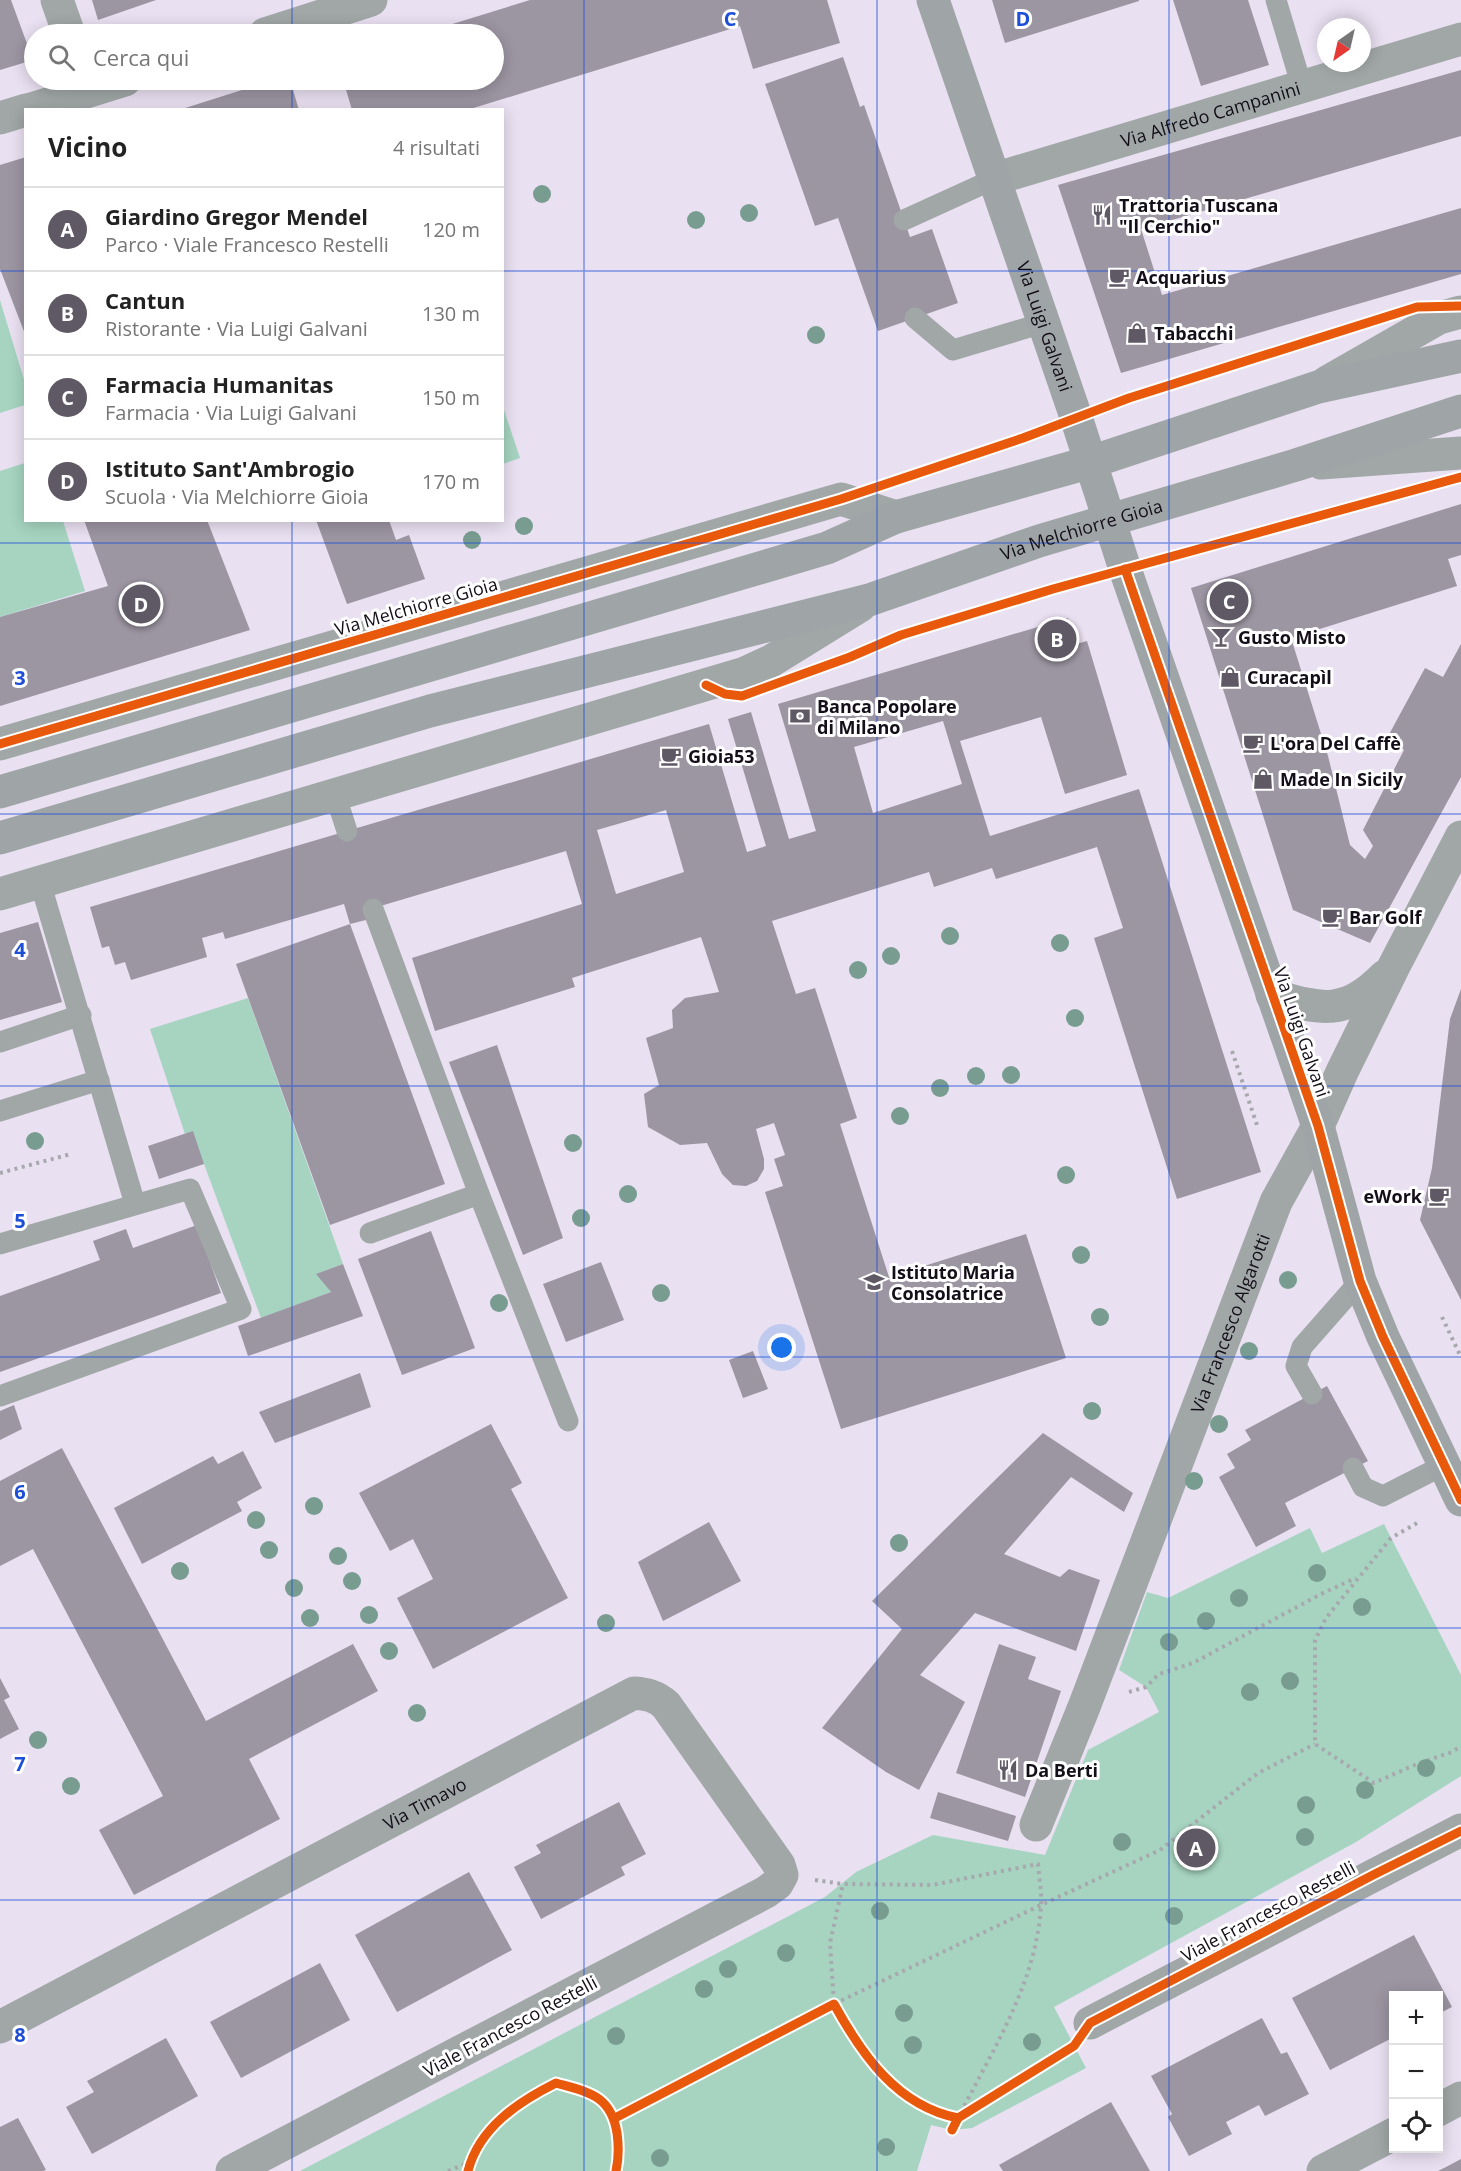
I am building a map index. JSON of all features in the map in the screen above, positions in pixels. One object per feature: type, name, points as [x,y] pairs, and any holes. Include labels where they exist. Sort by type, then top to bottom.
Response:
[{"type":"main road","name":"Via Luigi Galvani","points":[[933,0],[1318,1126],[1360,1281],[1383,1337],[1461,1500]]},
{"type":"main road","points":[[0,792],[827,548],[896,517],[1090,462],[1318,387],[1461,356]]},
{"type":"main road","name":"Via Melchiorre Gioia","points":[[0,838],[430,711],[869,600],[1040,541],[1296,465],[1461,411]]},
{"type":"street","points":[[57,0],[65,24]]},
{"type":"street","points":[[295,24],[371,0]]},
{"type":"street","name":"Via Alfredo Campanini","points":[[994,179],[1461,39]]},
{"type":"street","points":[[32,108],[76,90]]},
{"type":"street","points":[[0,118],[24,111]]},
{"type":"street","points":[[1318,387],[1439,318],[1461,312]]},
{"type":"street","name":"Via Melchiorre Gioia","points":[[1296,465],[1461,453]]},
{"type":"street","name":"Via Melchiorre Gioia","points":[[0,744],[841,499],[896,517]]},
{"type":"street","name":"Via Melchiorre Gioia","points":[[0,894],[745,673],[771,660],[869,600]]},
{"type":"street","name":"Via Francesco Algarotti","points":[[1036,1826],[1084,1707],[1276,1202],[1318,1126],[1393,968],[1461,837]]},
{"type":"street","name":"Via Luigi Galvani","points":[[1272,995],[1311,1007],[1326,1008],[1346,1004],[1364,995],[1393,968]]},
{"type":"street","name":"Via Timavo","points":[[0,2027],[634,1694],[646,1694],[659,1698],[666,1705],[779,1865],[782,1875]]},
{"type":"street","name":"Viale Francesco Restelli","points":[[1090,2024],[1461,1830]]},
{"type":"street","name":"Viale Francesco Restelli","points":[[232,2171],[766,1892],[777,1884],[782,1875]]},
{"type":"street","points":[[1443,2107],[1461,2098]]},
{"type":"street","points":[[1323,2171],[1389,2137]]},
{"type":"lane","points":[[1276,0],[1302,87]]},
{"type":"lane","points":[[904,220],[994,179]]},
{"type":"lane","points":[[915,318],[953,350],[1043,323]]},
{"type":"lane","points":[[335,794],[347,831]]},
{"type":"lane","points":[[40,882],[135,1204]]},
{"type":"lane","points":[[373,909],[479,1194],[568,1420]]},
{"type":"lane","points":[[0,1041],[81,1015]]},
{"type":"lane","points":[[0,1111],[99,1080]]},
{"type":"lane","points":[[0,1244],[190,1189],[241,1309],[0,1396]]},
{"type":"lane","points":[[370,1233],[479,1194]]},
{"type":"lane","points":[[1312,1394],[1296,1366],[1302,1347],[1360,1281]]},
{"type":"lane","points":[[1353,1468],[1363,1487],[1383,1496],[1444,1465]]},
{"type":"path","points":[[1232,1051],[1258,1128]]},
{"type":"path","points":[[0,1173],[71,1154]]},
{"type":"path","points":[[1443,1317],[1461,1357]]},
{"type":"path","points":[[1315,1744],[1315,1640],[1326,1618],[1391,1538],[1417,1523]]},
{"type":"path","points":[[1084,1707],[1146,1687],[1159,1674],[1193,1663],[1321,1594],[1360,1577]]},
{"type":"path","points":[[1315,1744],[1374,1783],[1452,1752],[1461,1746]]},
{"type":"path","points":[[615,2118],[834,2004],[1160,1850],[1258,1773],[1315,1744]]},
{"type":"path","points":[[952,2130],[958,2118],[1006,2026],[1025,1981],[1035,1943],[1041,1905],[1038,1864],[932,1886],[843,1884],[830,1943],[834,2004],[847,2029],[874,2066],[900,2091],[922,2107],[940,2115],[958,2118],[978,2106]]},
{"type":"path","points":[[468,2171],[479,2144],[500,2120],[526,2098],[555,2083],[587,2092],[607,2103],[615,2118],[620,2154],[616,2171]]},
{"type":"path","points":[[448,2171],[470,2162]]},
{"type":"green space","points":[[0,300],[24,380],[24,405],[0,413]]},
{"type":"green space","points":[[504,410],[520,458],[504,463]]},
{"type":"green space","points":[[24,463],[24,522],[63,522],[85,591],[0,617],[0,471]]},
{"type":"green space","points":[[248,998],[343,1264],[317,1274],[331,1292],[261,1318],[204,1164],[185,1134],[150,1029]]},
{"type":"green space","points":[[1384,1524],[1461,1675],[1461,1776],[1356,1842],[1054,2007],[1086,2068],[972,2128],[952,2130],[931,2125],[917,2171],[300,2171],[825,1897],[856,1872],[933,1835],[1045,1855],[1088,1750],[1159,1712],[1146,1687],[1119,1670],[1147,1592],[1168,1598],[1310,1528],[1322,1553]]},
{"type":"building","points":[[0,0],[11,0],[24,35],[24,63],[0,70]]},
{"type":"building","points":[[92,0],[156,0],[98,20]]},
{"type":"building","points":[[530,0],[827,0],[840,43],[753,69],[740,26],[474,108],[351,108],[346,90],[504,90],[504,24],[452,24]]},
{"type":"building","points":[[992,0],[1139,0],[1139,1],[1005,43]]},
{"type":"building","points":[[1173,0],[1248,0],[1269,65],[1201,86]]},
{"type":"building","points":[[843,57],[860,107],[864,105],[910,237],[932,229],[958,303],[878,331],[838,218],[815,226],[765,84]]},
{"type":"building","points":[[1461,70],[1461,136],[1141,229],[1162,295],[1461,208],[1461,274],[1121,373],[1058,185]]},
{"type":"building","points":[[242,90],[293,90],[298,108],[185,108]]},
{"type":"building","points":[[24,158],[24,331],[0,269],[0,165]]},
{"type":"building","points":[[1461,504],[1461,555],[1448,559],[1457,586],[1291,638],[1328,756],[1350,845],[1365,859],[1373,846],[1363,830],[1404,750],[1386,740],[1425,668],[1443,677],[1461,644],[1461,777],[1370,943],[1293,910],[1191,588]]},
{"type":"building","points":[[85,522],[208,522],[250,630],[0,706],[0,617],[108,586]]},
{"type":"building","points":[[317,522],[390,522],[396,540],[409,535],[425,579],[347,604]]},
{"type":"building","points":[[1068,618],[1076,644],[1087,641],[1127,775],[1065,794],[1041,717],[960,741],[990,836],[1139,789],[1261,1172],[1177,1199],[1094,938],[1123,928],[1097,847],[996,879],[992,868],[934,887],[929,872],[772,921],[796,994],[815,988],[857,1118],[840,1124],[889,1277],[1026,1234],[1066,1358],[841,1429],[765,1192],[783,1186],[774,1159],[785,1155],[774,1123],[756,1129],[764,1159],[764,1169],[757,1181],[746,1186],[733,1185],[722,1174],[707,1143],[680,1145],[648,1127],[644,1094],[659,1085],[646,1038],[673,1028],[672,1010],[685,998],[719,992],[701,937],[572,978],[575,987],[435,1031],[412,958],[582,904],[566,851],[367,910],[370,919],[350,924],[344,904],[225,939],[223,932],[202,938],[207,957],[131,980],[125,962],[115,965],[109,946],[102,948],[90,907],[709,724],[747,852],[766,846],[728,719],[751,712],[789,839],[816,831],[778,704]],"holes":[[[943,721],[962,784],[873,813],[854,747]],[[666,810],[684,872],[616,894],[597,830]]]},
{"type":"building","points":[[38,922],[62,1002],[0,1020],[0,933]]},
{"type":"building","points":[[350,924],[445,1184],[330,1225],[236,964]]},
{"type":"building","points":[[1461,989],[1461,1300],[1420,1220],[1432,1168],[1450,1019]]},
{"type":"building","points":[[497,1045],[563,1238],[523,1255],[449,1062]]},
{"type":"building","points":[[193,1131],[204,1164],[159,1179],[148,1146]]},
{"type":"building","points":[[197,1225],[221,1293],[0,1372],[0,1296],[100,1260],[93,1241],[126,1229],[133,1248]]},
{"type":"building","points":[[431,1231],[475,1348],[402,1375],[358,1259]]},
{"type":"building","points":[[601,1262],[624,1320],[566,1342],[543,1284]]},
{"type":"building","points":[[343,1264],[363,1316],[248,1356],[238,1326],[331,1292],[316,1274]]},
{"type":"building","points":[[753,1351],[768,1389],[743,1398],[729,1360]]},
{"type":"building","points":[[360,1373],[371,1407],[275,1443],[259,1412]]},
{"type":"building","points":[[1327,1386],[1368,1461],[1285,1503],[1296,1526],[1256,1547],[1219,1477],[1235,1468],[1227,1454],[1251,1440],[1245,1430]]},
{"type":"building","points":[[14,1405],[22,1429],[0,1440],[0,1411]]},
{"type":"building","points":[[491,1424],[522,1483],[511,1489],[568,1598],[433,1669],[397,1598],[433,1579],[413,1539],[390,1551],[359,1493]]},
{"type":"building","points":[[1043,1433],[1133,1493],[1124,1512],[1071,1477],[1004,1554],[1060,1577],[1069,1569],[1100,1580],[1076,1651],[975,1613],[920,1675],[965,1702],[919,1790],[886,1772],[822,1728],[902,1629],[872,1601]]},
{"type":"building","points":[[62,1448],[206,1721],[353,1644],[378,1691],[249,1759],[280,1819],[134,1895],[99,1830],[163,1796],[33,1549],[0,1566],[0,1481]]},
{"type":"building","points":[[243,1451],[262,1488],[237,1502],[242,1511],[142,1564],[114,1508],[213,1456],[218,1464]]},
{"type":"building","points":[[709,1522],[741,1581],[663,1621],[638,1562]]},
{"type":"building","points":[[999,1644],[1036,1657],[1028,1679],[1061,1691],[1025,1797],[956,1773]]},
{"type":"building","points":[[0,1678],[10,1697],[4,1700],[19,1729],[0,1739]]},
{"type":"building","points":[[938,1792],[1016,1816],[1008,1841],[930,1818]]},
{"type":"building","points":[[619,1802],[646,1854],[621,1867],[625,1875],[541,1919],[514,1867],[541,1853],[536,1845]]},
{"type":"building","points":[[469,1872],[512,1950],[397,2012],[355,1935]]},
{"type":"building","points":[[1414,1935],[1452,2007],[1443,2012],[1443,1991],[1389,1991],[1389,2040],[1330,2070],[1292,1998]]},
{"type":"building","points":[[320,1963],[350,2020],[241,2078],[210,2022]]},
{"type":"building","points":[[1262,2018],[1281,2054],[1287,2052],[1309,2094],[1265,2116],[1259,2105],[1226,2122],[1232,2134],[1189,2156],[1168,2117],[1172,2114],[1151,2076]]},
{"type":"building","points":[[166,2038],[198,2096],[92,2154],[66,2107],[94,2092],[87,2081]]},
{"type":"building","points":[[1111,2102],[1150,2171],[1003,2171],[999,2165]]},
{"type":"building","points":[[18,2118],[46,2170],[0,2171],[0,2127]]},
{"type":"building","points":[[1461,2159],[1461,2171],[1438,2171],[1446,2167]]},
{"type":"cycle path","points":[[0,744],[841,499],[1023,438],[1129,398],[1417,307],[1461,306]]},
{"type":"cycle path","points":[[706,685],[725,694],[742,696],[850,657],[901,635],[1053,589],[1461,477]]},
{"type":"cycle path","points":[[1125,569],[1318,1126],[1360,1281],[1383,1337],[1461,1500]]},
{"type":"cycle path","points":[[952,2130],[958,2118],[1074,2046],[1090,2023],[1461,1831]]},
{"type":"cycle path","points":[[615,2118],[834,2004],[869,2059],[899,2090],[936,2112],[958,2118]]},
{"type":"cycle path","points":[[468,2171],[473,2156],[491,2129],[514,2108],[556,2083],[596,2097],[609,2110],[618,2138],[616,2171]]},
{"type":"place","name":"Trattoria Tuscana \"Il Cerchio\"","points":[[1102,215]]},
{"type":"place","name":"Acquarius","points":[[1119,277]]},
{"type":"place","name":"Tabacchi","points":[[1137,333]]},
{"type":"place","name":"Farmacia Humanitas","points":[[1229,601]]},
{"type":"place","name":"Istituto Sant'Ambrogio","points":[[141,604]]},
{"type":"place","name":"Gusto Misto","points":[[1221,637]]},
{"type":"place","name":"Cantun","points":[[1057,639]]},
{"type":"place","name":"Curacapìl","points":[[1230,677]]},
{"type":"place","name":"Banca Popolare di Milano","points":[[800,716]]},
{"type":"place","name":"L'ora Del Caffè","points":[[1253,743]]},
{"type":"place","name":"Gioia53","points":[[671,756]]},
{"type":"place","name":"Made In Sicily","points":[[1263,779]]},
{"type":"place","name":"Bar Golf","points":[[1332,917]]},
{"type":"place","name":"eWork","points":[[1439,1196]]},
{"type":"place","name":"Istituto Maria Consolatrice","points":[[874,1282]]},
{"type":"place","name":"Da Berti","points":[[1008,1770]]},
{"type":"place","name":"Giardino Gregor Mendel","points":[[1196,1848]]}]
